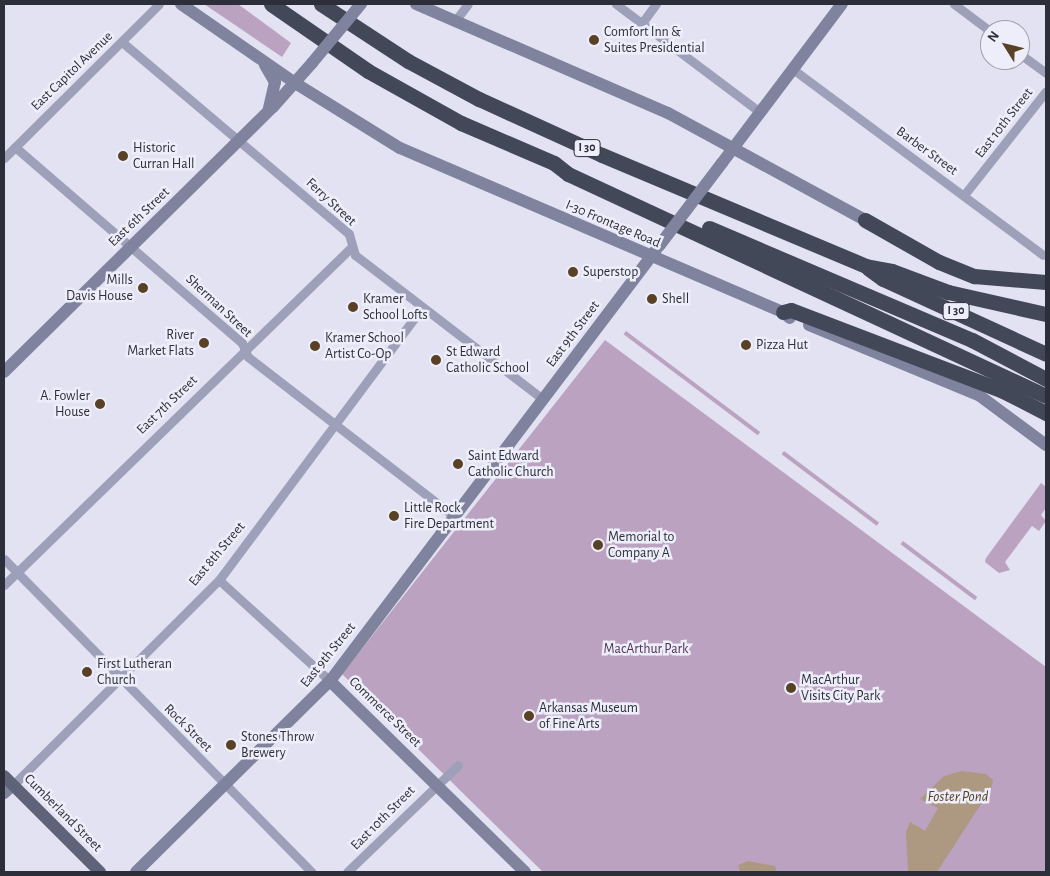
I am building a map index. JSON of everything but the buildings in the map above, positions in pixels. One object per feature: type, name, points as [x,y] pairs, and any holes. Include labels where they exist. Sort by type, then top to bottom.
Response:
[{"type":"highway","name":"I 30","points":[[271,4],[309,32],[404,93],[461,123],[554,163],[572,166],[744,244],[972,340],[1046,379]]},
{"type":"highway","name":"I 30","points":[[321,4],[408,61],[480,99],[602,156],[866,266],[883,280],[1046,354]]},
{"type":"highway","points":[[554,163],[568,174],[1046,396]]},
{"type":"highway","points":[[865,220],[956,269],[984,278],[1046,281]]},
{"type":"highway","points":[[866,266],[892,271],[956,294],[1046,314]]},
{"type":"highway","points":[[783,312],[791,310],[1001,390],[1046,413]]},
{"type":"main road","name":"I-30 Frontage Road","points":[[181,4],[296,84],[400,148],[656,251],[783,312],[788,317],[980,396],[1046,445]]},
{"type":"main road","name":"East 6th Street","points":[[4,372],[296,84],[361,4]]},
{"type":"main road","points":[[416,4],[668,113],[865,220]]},
{"type":"main road","name":"East 9th Street","points":[[136,872],[330,681],[733,147],[794,70],[842,4]]},
{"type":"main road","points":[[260,59],[275,82],[268,112]]},
{"type":"main road","name":"Commerce Street","points":[[330,681],[437,783],[525,872]]},
{"type":"main road","name":"Cumberland Street","points":[[7,785],[100,872]]},
{"type":"street","name":"East Capitol Avenue","points":[[4,158],[159,4]]},
{"type":"street","points":[[455,21],[468,4]]},
{"type":"street","points":[[616,4],[760,112]]},
{"type":"street","points":[[642,23],[656,4]]},
{"type":"street","points":[[954,4],[980,24]]},
{"type":"street","name":"Ferry Street","points":[[122,42],[349,234],[351,247],[355,255],[543,399]]},
{"type":"street","points":[[1030,61],[1046,73]]},
{"type":"street","name":"Barber Street","points":[[794,70],[1043,255]]},
{"type":"street","name":"East 10th Street","points":[[964,195],[1046,91]]},
{"type":"street","name":"Sherman Street","points":[[15,147],[131,246],[245,349],[248,357],[454,516]]},
{"type":"street","name":"East 7th Street","points":[[4,585],[351,247]]},
{"type":"street","name":"East 8th Street","points":[[7,785],[120,678],[219,580],[422,308]]},
{"type":"street","name":"Rock Street","points":[[4,559],[312,872]]},
{"type":"street","name":"Commerce Street","points":[[219,580],[330,681]]},
{"type":"street","points":[[437,783],[458,765]]},
{"type":"street","name":"East 10th Street","points":[[348,872],[437,783]]},
{"type":"green space","points":[[204,4],[238,4],[291,43],[282,57]]},
{"type":"green space","points":[[626,331],[760,432],[758,435],[624,334]]},
{"type":"green space","name":"MacArthur Park","points":[[605,340],[1046,667],[1046,872],[543,872],[342,674]]},
{"type":"green space","points":[[784,451],[879,523],[877,526],[782,454]]},
{"type":"green space","points":[[1041,483],[1046,487],[1046,508],[1041,515],[1046,521],[1039,531],[1032,526],[1005,562],[1010,570],[999,573],[985,562],[986,558]]},
{"type":"green space","points":[[903,541],[977,597],[975,600],[901,544]]},
{"type":"water","name":"Foster Pond","points":[[962,771],[986,774],[993,780],[992,787],[937,872],[908,872],[906,832],[910,822],[925,831],[938,808],[920,799],[944,776]]},
{"type":"water","points":[[748,861],[775,866],[777,872],[740,872],[738,865]]},
{"type":"place","name":"Comfort Inn & Suites Presidential","points":[[594,40]]},
{"type":"place","name":"Historic Curran Hall","points":[[123,156]]},
{"type":"place","name":"Superstop","points":[[573,272]]},
{"type":"place","name":"Mills Davis House","points":[[143,288]]},
{"type":"place","name":"Shell","points":[[652,299]]},
{"type":"place","name":"Kramer School Lofts","points":[[353,307]]},
{"type":"place","name":"River Market Flats","points":[[204,343]]},
{"type":"place","name":"Pizza Hut","points":[[746,345]]},
{"type":"place","name":"Kramer School Artist Co-Op","points":[[315,346]]},
{"type":"place","name":"St Edward Catholic School","points":[[436,360]]},
{"type":"place","name":"A. Fowler House","points":[[100,404]]},
{"type":"place","name":"Saint Edward Catholic Church","points":[[458,464]]},
{"type":"place","name":"Little Rock Fire Department","points":[[394,516]]},
{"type":"place","name":"Memorial to Company A","points":[[598,545]]},
{"type":"place","name":"First Lutheran Church","points":[[87,672]]},
{"type":"place","name":"MacArthur Visits City Park","points":[[791,688]]},
{"type":"place","name":"Arkansas Museum of Fine Arts","points":[[529,716]]},
{"type":"place","name":"Stones Throw Brewery","points":[[231,745]]}]
